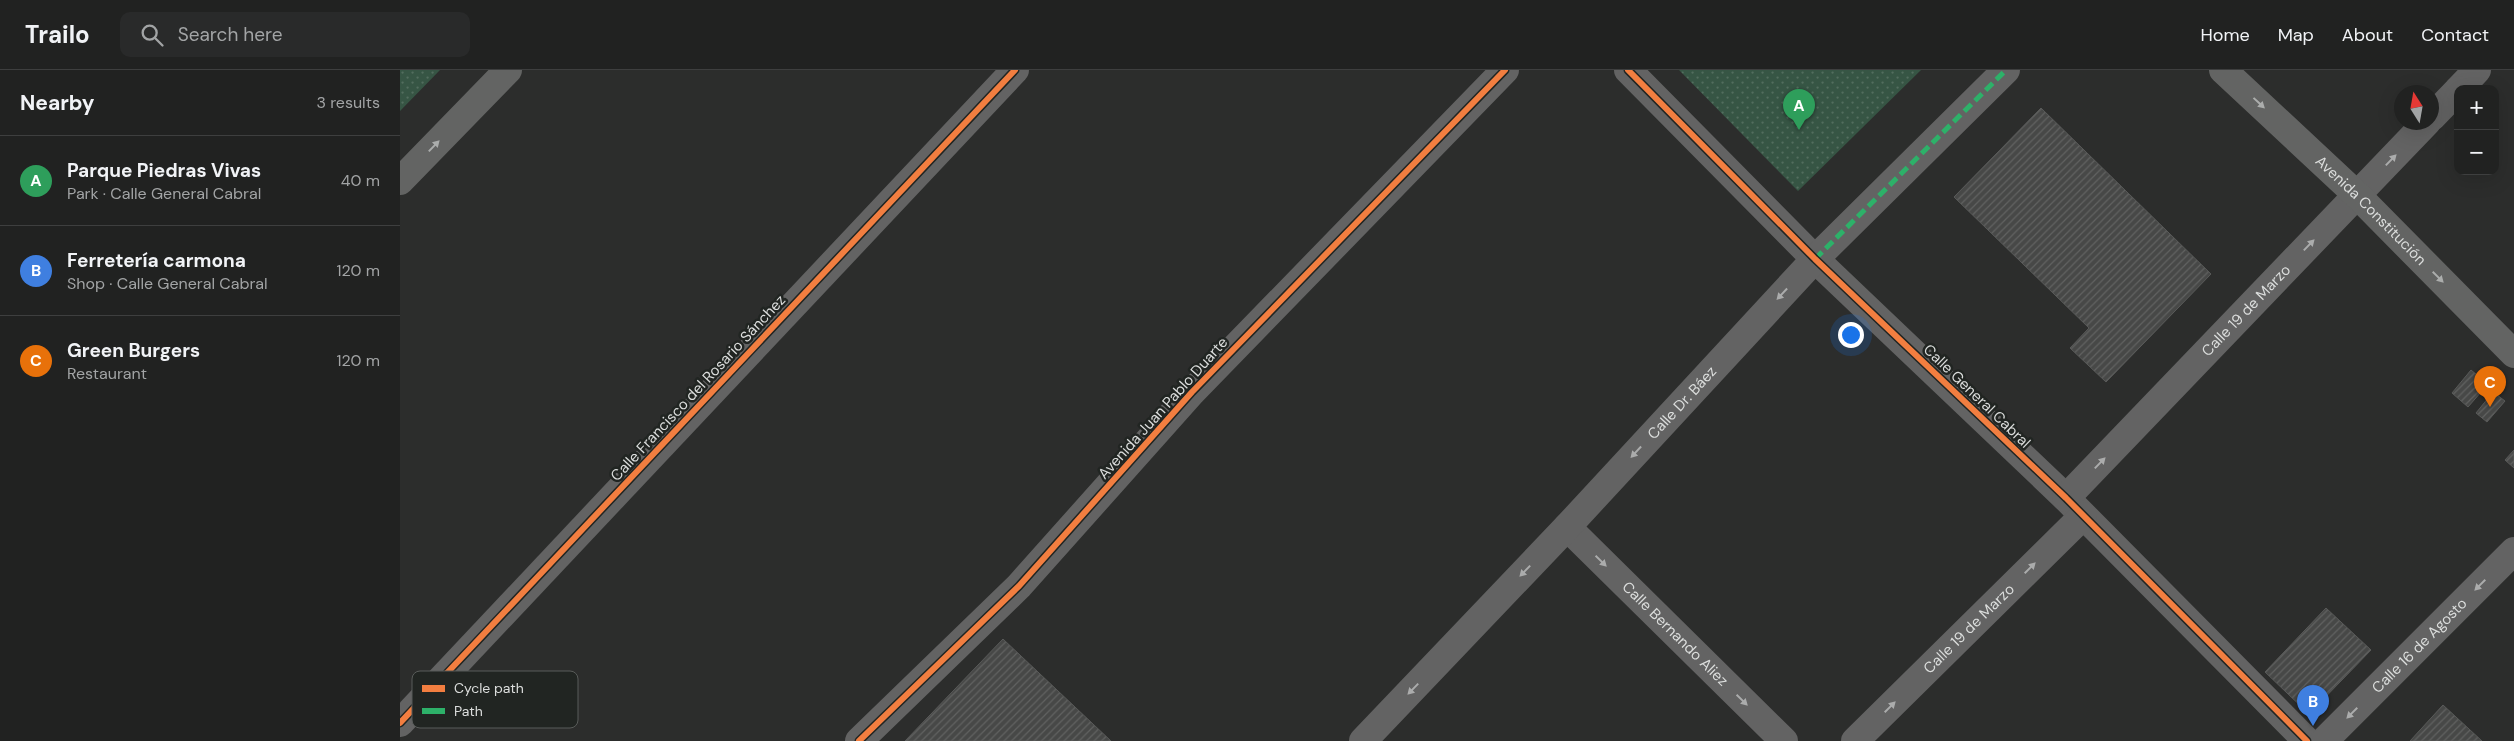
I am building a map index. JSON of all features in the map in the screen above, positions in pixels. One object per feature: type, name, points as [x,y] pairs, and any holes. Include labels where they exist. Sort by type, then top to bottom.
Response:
[{"type":"main road","points":[[400,181],[508,70]]},
{"type":"main road","name":"Avenida Constitución","points":[[2223,70],[2357,195],[2514,354]]},
{"type":"street","name":"Calle Francisco del Rosario Sánchez","points":[[449,671],[1015,70]]},
{"type":"street","name":"Avenida Juan Pablo Duarte","points":[[859,741],[1019,586],[1192,392],[1505,70]]},
{"type":"street","name":"Calle General Cabral","points":[[1628,70],[1815,258],[2074,507],[2307,741]]},
{"type":"street","name":"Calle Dr. Báez","points":[[1364,741],[1566,527],[1815,258],[2006,70]]},
{"type":"street","points":[[2462,85],[2477,70]]},
{"type":"street","points":[[2439,110],[2454,93]]},
{"type":"street","name":"Calle 19 de Marzo","points":[[1855,741],[2074,507],[2357,195],[2419,130]]},
{"type":"street","name":"Calle Bernando Aliez","points":[[1566,527],[1784,741]]},
{"type":"street","name":"Calle 16 de Agosto","points":[[2324,741],[2514,551]]},
{"type":"street","name":"Calle Francisco del Rosario Sánchez","points":[[400,723],[412,710]]},
{"type":"green space","points":[[400,70],[440,70],[400,111]]},
{"type":"green space","points":[[1679,70],[1921,70],[1798,191]]},
{"type":"building","points":[[2041,108],[2211,274],[2106,382],[2070,348],[2089,328],[1954,197]]},
{"type":"building","points":[[2471,370],[2488,384],[2468,407],[2452,393]]},
{"type":"building","points":[[2493,392],[2505,401],[2487,422],[2476,413]]},
{"type":"building","points":[[2514,450],[2514,468],[2505,460]]},
{"type":"building","points":[[2326,608],[2371,650],[2309,714],[2265,672]]},
{"type":"building","points":[[1003,639],[1111,741],[905,741]]},
{"type":"building","points":[[2443,705],[2482,741],[2410,741]]},
{"type":"marked path","points":[[1815,259],[2006,70]]},
{"type":"cycle path","points":[[449,671],[1015,70]]},
{"type":"cycle path","points":[[859,741],[1019,586],[1192,392],[1505,70]]},
{"type":"cycle path","points":[[1628,70],[1815,259],[2066,498],[2307,741]]},
{"type":"cycle path","points":[[400,723],[412,710]]},
{"type":"place","name":"Parque Piedras Vivas","points":[[1799,130]]},
{"type":"place","name":"Green Burgers","points":[[2490,407]]},
{"type":"place","name":"Ferretería carmona","points":[[2313,726]]}]
